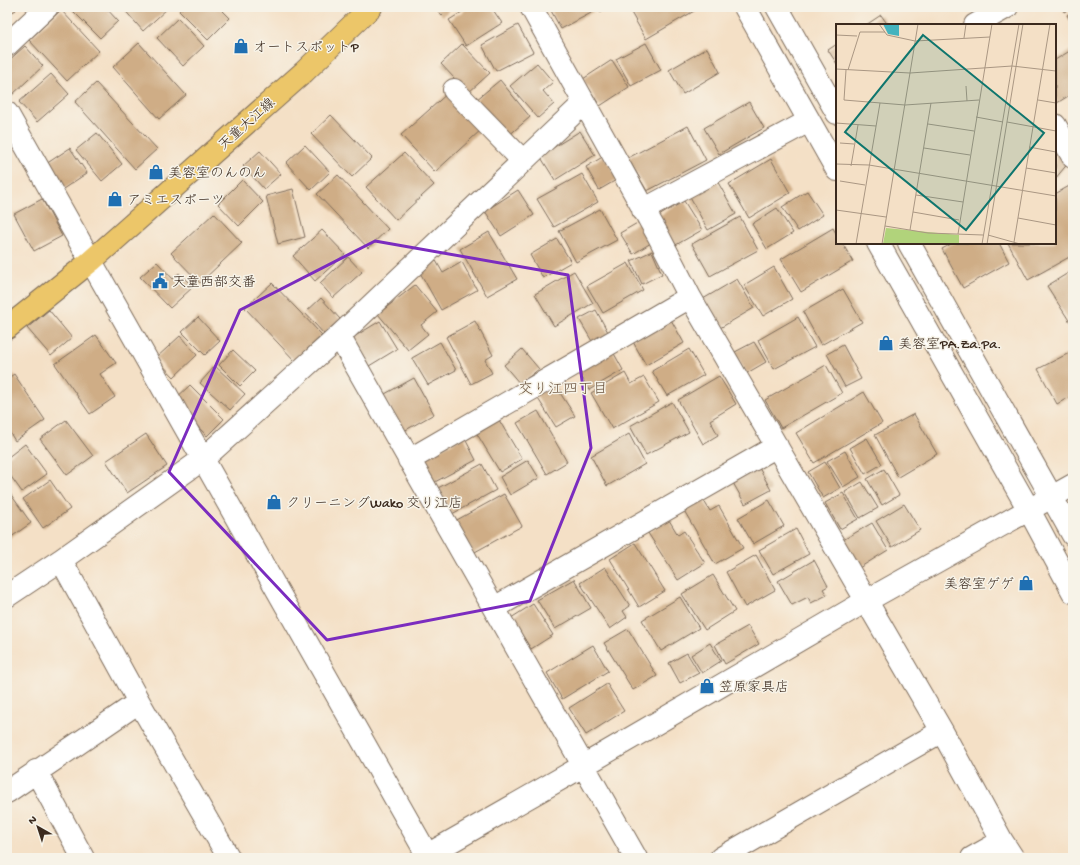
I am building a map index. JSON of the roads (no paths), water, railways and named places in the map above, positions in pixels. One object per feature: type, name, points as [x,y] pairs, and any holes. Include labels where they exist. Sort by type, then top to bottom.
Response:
[{"type":"main road","name":"天童大江線","points":[[7,328],[91,260],[304,72],[371,7]]},
{"type":"street","points":[[7,45],[47,7]]},
{"type":"street","points":[[531,7],[690,297],[778,446],[1008,849],[972,858]]},
{"type":"street","points":[[745,7],[836,168]]},
{"type":"street","points":[[777,7],[836,107]]},
{"type":"street","points":[[977,24],[998,13]]},
{"type":"street","points":[[454,90],[523,161]]},
{"type":"street","points":[[7,596],[61,560],[203,459],[339,336],[584,103]]},
{"type":"street","points":[[7,113],[426,857],[866,601],[1073,485]]},
{"type":"street","points":[[643,210],[809,121]]},
{"type":"street","points":[[879,244],[1030,510],[1073,592]]},
{"type":"street","points":[[911,244],[1073,535]]},
{"type":"street","points":[[409,460],[690,297]]},
{"type":"street","points":[[339,336],[636,858]]},
{"type":"street","points":[[494,608],[778,446]]},
{"type":"street","points":[[61,560],[139,702],[229,858]]},
{"type":"street","points":[[7,792],[139,702]]},
{"type":"street","points":[[721,858],[942,731]]},
{"type":"street","points":[[36,771],[83,858]]},
{"type":"place","name":"オートスポットP","points":[[241,46]]},
{"type":"place","name":"美容室のんのん","points":[[156,172]]},
{"type":"place","name":"アミエスポーツ","points":[[115,199]]},
{"type":"place","name":"天童西部交番","points":[[160,281]]},
{"type":"place","name":"美容室PA.Za.Pa.","points":[[886,343]]},
{"type":"place","name":"クリーニングWako 交り江店","points":[[274,502]]},
{"type":"place","name":"美容室ゲゲ","points":[[1026,583]]},
{"type":"place","name":"笠原家具店","points":[[707,686]]},
{"type":"district","name":"交り江四丁目","points":[[563,388]]}]
